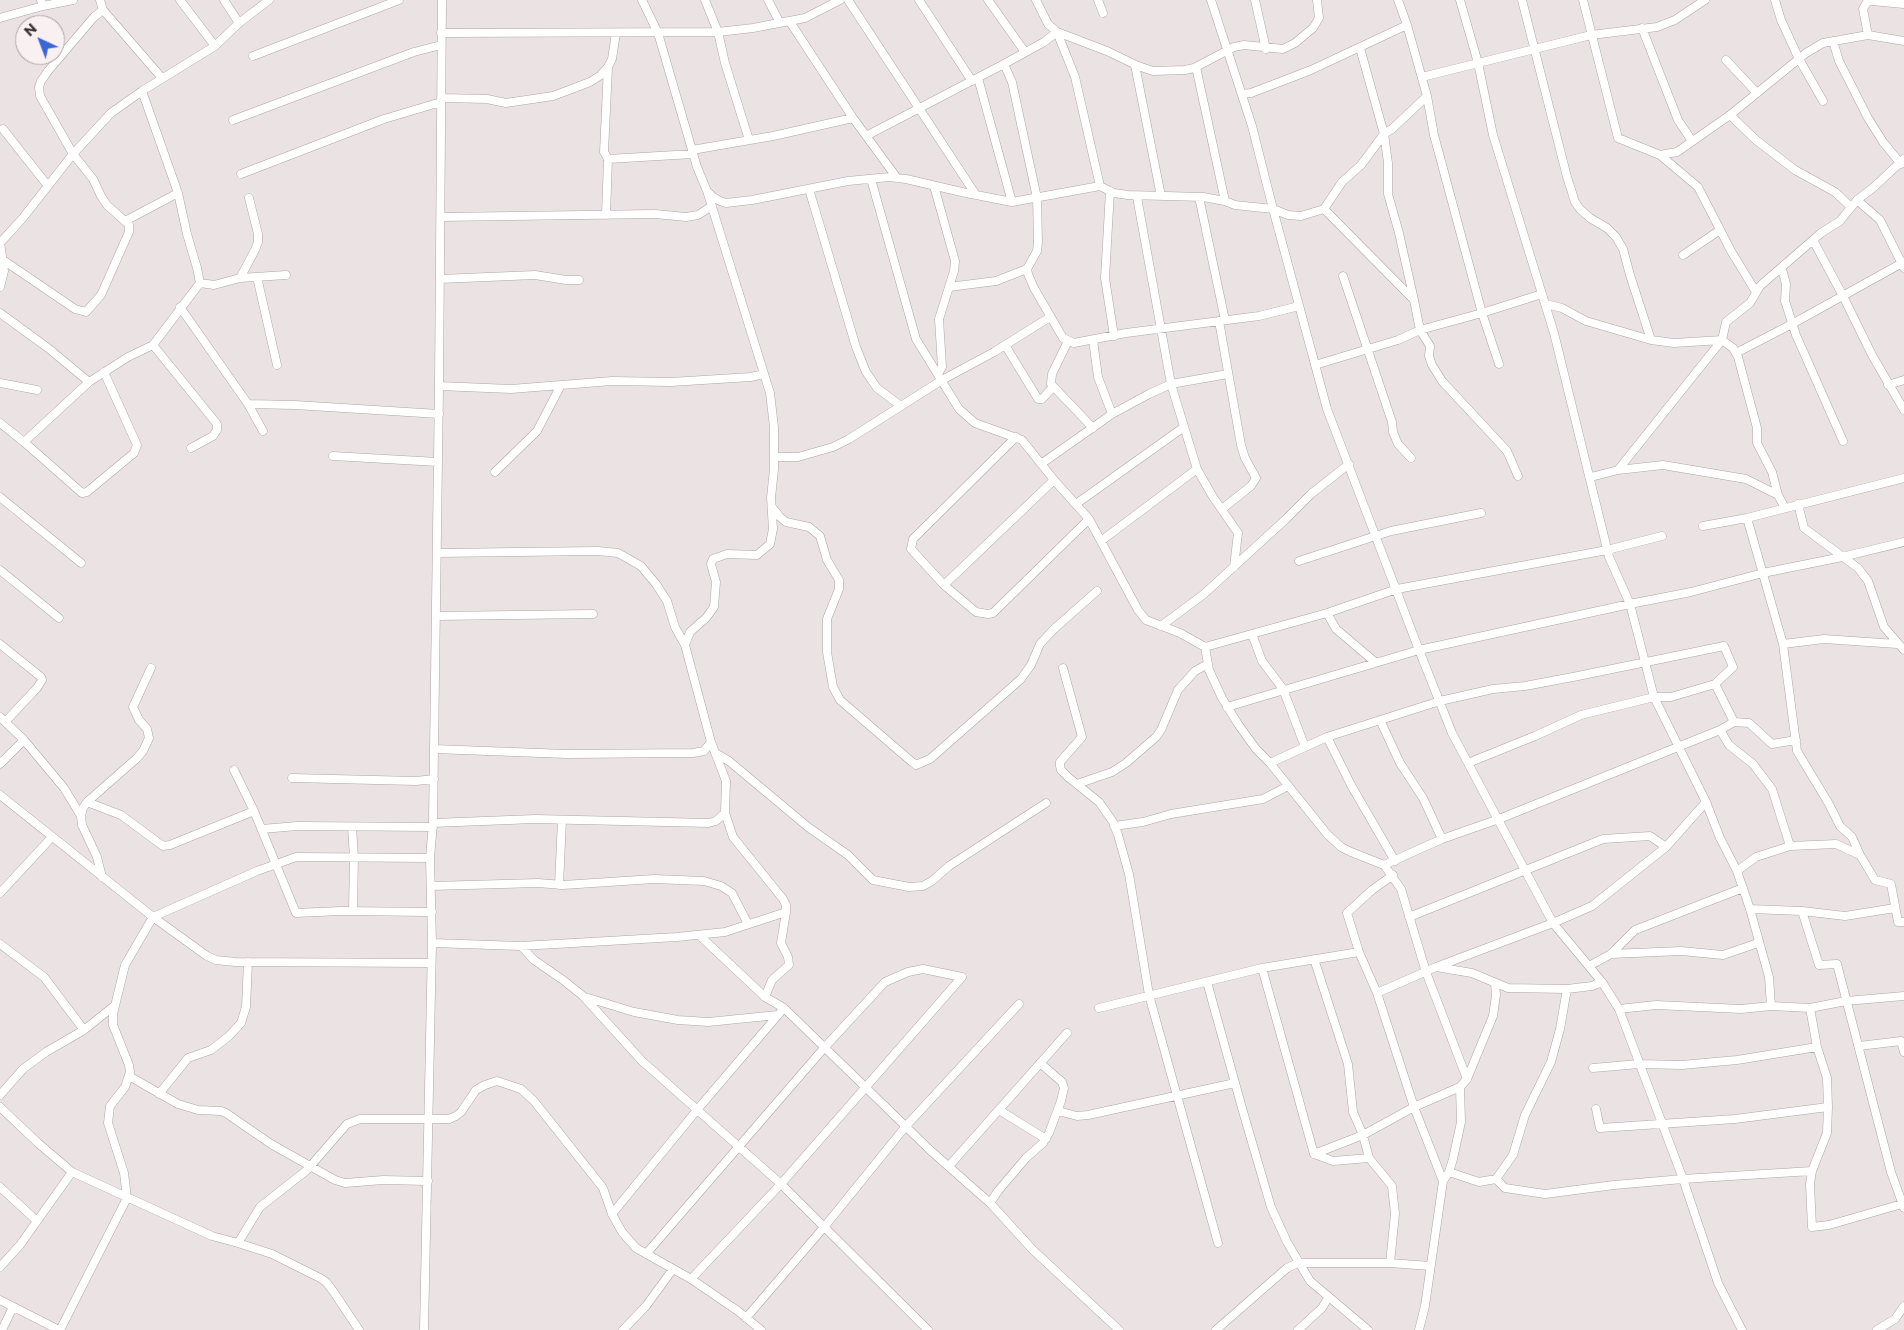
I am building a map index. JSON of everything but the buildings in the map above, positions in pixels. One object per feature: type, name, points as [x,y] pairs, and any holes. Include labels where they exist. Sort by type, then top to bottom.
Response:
[{"type":"street","points":[[0,18],[42,3],[73,0]]},
{"type":"street","points":[[100,0],[104,10],[162,78]]},
{"type":"street","points":[[180,0],[215,46]]},
{"type":"street","points":[[224,0],[239,23]]},
{"type":"street","points":[[0,287],[4,271],[0,243],[22,219],[73,154],[111,113],[162,78],[215,46],[239,23],[269,0]]},
{"type":"street","points":[[253,56],[399,0]]},
{"type":"street","points":[[415,1330],[424,1327],[428,1181],[432,943],[430,858],[434,779],[439,414],[442,0]]},
{"type":"street","points":[[642,0],[658,34],[692,152],[708,191],[770,393],[773,418],[774,457],[772,537],[770,544],[757,555],[727,554],[713,558],[711,564],[716,582],[714,607],[706,618],[690,632],[685,645]]},
{"type":"street","points":[[705,0],[718,32],[724,63],[749,140]]},
{"type":"street","points":[[768,0],[780,23]]},
{"type":"street","points":[[848,0],[976,195]]},
{"type":"street","points":[[919,0],[975,79],[1012,202]]},
{"type":"street","points":[[988,0],[1025,52]]},
{"type":"street","points":[[1036,0],[1048,24],[1057,32],[1153,71],[1185,70],[1196,67],[1234,47],[1244,45],[1282,49],[1306,35],[1313,28],[1319,18],[1317,0]]},
{"type":"street","points":[[1098,0],[1103,13]]},
{"type":"street","points":[[1211,0],[1242,94],[1327,409],[1452,733],[1553,923],[1602,982],[1618,1008],[1662,1123],[1718,1283],[1742,1330]]},
{"type":"street","points":[[1255,0],[1266,48]]},
{"type":"street","points":[[1398,0],[1422,76],[1434,135],[1482,313],[1500,364]]},
{"type":"street","points":[[1460,0],[1478,63],[1493,135],[1554,333],[1607,550],[1630,604],[1654,697],[1706,802],[1720,838],[1737,871],[1769,977],[1771,1006]]},
{"type":"street","points":[[1522,0],[1575,202],[1590,218],[1607,228],[1616,237],[1623,249],[1652,340]]},
{"type":"street","points":[[1583,0],[1618,138],[1660,155],[1698,186],[1731,251],[1756,292]]},
{"type":"street","points":[[1422,76],[1591,35],[1657,27],[1675,20],[1704,0]]},
{"type":"street","points":[[1775,0],[1781,20],[1799,59],[1823,101]]},
{"type":"street","points":[[441,33],[658,34],[718,32],[790,22],[805,18],[835,1]]},
{"type":"street","points":[[1868,35],[1863,9],[1867,2],[1904,4]]},
{"type":"street","points":[[3,260],[75,309],[86,312],[101,295],[129,232],[130,228],[125,221],[107,205],[93,179],[73,154],[40,96],[39,87],[48,71],[94,17],[104,10]]},
{"type":"street","points":[[790,22],[853,118],[897,178]]},
{"type":"street","points":[[1242,94],[1251,93],[1311,70],[1407,25]]},
{"type":"street","points":[[1642,28],[1678,120],[1692,141]]},
{"type":"street","points":[[866,136],[1004,64],[1057,32]]},
{"type":"street","points":[[1057,32],[1074,77],[1100,186]]},
{"type":"street","points":[[241,174],[441,100],[487,99],[506,103],[553,96],[590,82],[601,75],[612,59],[616,33]]},
{"type":"street","points":[[1660,155],[1672,154],[1730,115],[1814,48],[1833,41],[1868,35],[1904,41]]},
{"type":"street","points":[[1618,470],[1722,340],[1726,322],[1750,303],[1760,286],[1782,269],[1821,233],[1840,221],[1857,200],[1902,162],[1883,142],[1868,118],[1839,61],[1833,41]]},
{"type":"street","points":[[233,120],[414,52],[441,45]]},
{"type":"street","points":[[1360,48],[1384,134],[1388,163],[1388,194],[1399,233],[1420,330],[1430,346],[1429,356],[1432,366],[1442,381],[1507,451],[1518,476]]},
{"type":"street","points":[[1726,60],[1757,93]]},
{"type":"street","points":[[949,287],[996,281],[1027,269],[1036,251],[1038,242],[1037,198],[1012,82],[1004,64]]},
{"type":"street","points":[[1135,65],[1161,196]]},
{"type":"street","points":[[606,215],[608,159],[604,152],[608,67]]},
{"type":"street","points":[[1196,67],[1225,201]]},
{"type":"street","points":[[142,91],[178,193],[200,283]]},
{"type":"street","points":[[708,191],[712,197],[726,203],[848,181],[897,178],[1012,202],[1100,186],[1110,191],[1137,197],[1199,197],[1302,216],[1324,208],[1342,182],[1361,165],[1384,134],[1392,129],[1427,96]]},
{"type":"street","points":[[1730,115],[1756,140],[1795,170],[1835,192],[1851,207]]},
{"type":"street","points":[[608,159],[692,152],[853,118]]},
{"type":"street","points":[[3,129],[48,186]]},
{"type":"street","points":[[872,179],[913,333],[959,409],[975,423],[1016,437],[1028,445],[1054,480],[1089,519],[1138,610],[1146,620],[1180,633],[1205,647],[1327,613],[1397,589],[1607,550],[1662,536]]},
{"type":"street","points":[[934,186],[955,261],[954,271],[940,319],[942,367],[940,377]]},
{"type":"street","points":[[809,189],[856,347],[866,372],[876,388],[901,406]]},
{"type":"street","points":[[1110,191],[1105,278],[1114,336]]},
{"type":"street","points":[[125,221],[178,193]]},
{"type":"street","points":[[1137,197],[1171,384],[1197,469],[1213,497],[1238,533],[1234,567]]},
{"type":"street","points":[[1199,197],[1222,321],[1228,374],[1240,445],[1256,478],[1254,483],[1222,509]]},
{"type":"street","points":[[240,278],[258,242],[258,234],[249,198]]},
{"type":"street","points":[[1736,353],[1903,264],[1880,220],[1857,200]]},
{"type":"street","points":[[440,217],[655,214],[686,217],[698,215],[712,206]]},
{"type":"street","points":[[1324,208],[1414,300]]},
{"type":"street","points":[[1682,255],[1720,230]]},
{"type":"street","points":[[1813,240],[1888,385],[1904,410]]},
{"type":"street","points":[[1027,269],[1034,288],[1059,332],[1068,341],[1074,343],[1259,316],[1299,306]]},
{"type":"street","points":[[1782,269],[1786,284],[1785,301],[1792,324],[1843,441]]},
{"type":"street","points":[[200,283],[214,284],[240,278],[286,274]]},
{"type":"street","points":[[440,279],[535,275],[566,280],[580,280]]},
{"type":"street","points":[[1344,276],[1392,422],[1393,432],[1398,444],[1411,458]]},
{"type":"street","points":[[257,277],[277,365]]},
{"type":"street","points":[[24,442],[89,382],[152,346],[200,283]]},
{"type":"street","points":[[1315,365],[1398,340],[1420,330],[1542,294]]},
{"type":"street","points":[[1546,304],[1562,308],[1586,321],[1652,340],[1674,343],[1722,340],[1733,348],[1757,428],[1757,443],[1772,472],[1778,495],[1786,508]]},
{"type":"street","points":[[180,307],[248,404],[263,431]]},
{"type":"street","points":[[0,312],[89,382]]},
{"type":"street","points":[[774,457],[791,458],[833,447],[849,439],[901,406],[940,377],[1004,345],[1050,317]]},
{"type":"street","points":[[1094,340],[1098,377],[1112,414]]},
{"type":"street","points":[[1068,341],[1052,374],[1051,384],[1093,428]]},
{"type":"street","points":[[1004,345],[1038,399],[1042,399],[1053,387]]},
{"type":"street","points":[[152,346],[217,424],[217,430],[213,436],[191,448]]},
{"type":"street","points":[[0,423],[82,492],[87,492],[134,453],[137,445],[104,372]]},
{"type":"street","points":[[439,386],[511,389],[612,381],[671,382],[752,377],[764,374]]},
{"type":"street","points":[[1041,464],[1112,414],[1149,394],[1171,384],[1228,374]]},
{"type":"street","points":[[1888,385],[1904,380]]},
{"type":"street","points":[[0,383],[37,390]]},
{"type":"street","points":[[495,472],[537,430],[561,385]]},
{"type":"street","points":[[248,404],[439,414]]},
{"type":"street","points":[[1076,504],[1184,427]]},
{"type":"street","points":[[1016,437],[912,539],[912,549],[944,585],[976,612],[983,614],[993,613],[1089,519]]},
{"type":"street","points":[[333,456],[438,462]]},
{"type":"street","points":[[1161,626],[1204,594],[1311,494],[1349,464]]},
{"type":"street","points":[[1590,477],[1618,470],[1663,465],[1746,479],[1778,495]]},
{"type":"street","points":[[1101,541],[1197,469]]},
{"type":"street","points":[[1703,526],[1747,518],[1904,478]]},
{"type":"street","points":[[944,585],[1054,480]]},
{"type":"street","points":[[0,497],[81,563]]},
{"type":"street","points":[[1798,504],[1804,528],[1858,568],[1868,581],[1878,605],[1884,627],[1902,650]]},
{"type":"street","points":[[772,507],[786,522],[809,527],[820,536],[827,560],[839,580],[839,589],[827,619],[827,652],[833,687],[840,700],[916,765],[930,760],[1021,679],[1031,665],[1040,644],[1054,629],[1097,592]]},
{"type":"street","points":[[1299,561],[1391,531],[1482,513]]},
{"type":"street","points":[[1747,518],[1783,644],[1797,751],[1840,826],[1852,837],[1875,880],[1891,884],[1898,922],[1904,922]]},
{"type":"street","points":[[1227,707],[1419,650],[1691,592],[1763,573],[1842,558],[1904,542]]},
{"type":"street","points":[[437,553],[598,551],[618,553],[641,566],[656,584],[668,601],[675,627],[685,645],[711,742],[726,781],[725,813],[732,837],[783,899],[786,912],[781,943],[788,957],[789,965],[772,980],[765,997]]},
{"type":"street","points":[[0,570],[59,618]]},
{"type":"street","points":[[1327,613],[1336,629],[1375,662]]},
{"type":"street","points":[[436,616],[593,614]]},
{"type":"street","points":[[1252,634],[1262,662],[1283,690],[1306,747]]},
{"type":"street","points":[[1783,644],[1824,639],[1902,650]]},
{"type":"street","points":[[0,644],[41,677],[42,680],[38,688],[3,719],[24,740],[64,788],[81,816]]},
{"type":"street","points":[[1270,762],[1327,738],[1381,722],[1440,701],[1493,689],[1556,681],[1724,646],[1733,667],[1715,684],[1671,697],[1654,697],[1581,715],[1468,763]]},
{"type":"street","points":[[1205,647],[1208,664],[1222,698],[1256,749],[1270,762],[1327,834],[1341,846],[1384,865],[1401,889],[1426,972],[1467,1079]]},
{"type":"street","points":[[1077,784],[1112,772],[1126,763],[1156,737],[1161,730],[1178,690],[1195,671],[1208,664]]},
{"type":"street","points":[[102,877],[97,857],[82,825],[82,808],[143,751],[149,738],[146,729],[134,713],[133,707],[151,668]]},
{"type":"street","points":[[1063,668],[1082,737],[1079,743],[1060,762],[1061,770],[1099,802],[1114,826],[1129,874],[1150,995],[1218,1243]]},
{"type":"street","points":[[1715,684],[1734,722]]},
{"type":"street","points":[[1381,722],[1400,762],[1423,798],[1442,839]]},
{"type":"street","points":[[1384,865],[1442,839],[1498,819],[1720,730],[1734,722],[1749,723],[1772,744],[1796,740]]},
{"type":"street","points":[[1720,730],[1730,745],[1752,764],[1772,789],[1790,846]]},
{"type":"street","points":[[1327,738],[1350,785],[1395,861]]},
{"type":"street","points":[[0,764],[24,740]]},
{"type":"street","points":[[434,749],[567,754],[693,753],[704,751],[711,742]]},
{"type":"street","points":[[717,754],[729,761],[808,828],[848,854],[873,880],[909,887],[923,886],[932,881],[945,870],[1046,803]]},
{"type":"street","points":[[234,770],[262,829],[296,913],[353,911],[432,912]]},
{"type":"street","points":[[292,778],[416,781],[434,779]]},
{"type":"street","points":[[1114,826],[1263,799],[1288,786]]},
{"type":"street","points":[[0,795],[153,918],[207,956],[225,962],[431,963]]},
{"type":"street","points":[[87,802],[122,815],[163,846],[170,845],[254,811]]},
{"type":"street","points":[[1378,993],[1436,967],[1553,923],[1592,906],[1666,847],[1706,802]]},
{"type":"street","points":[[262,829],[297,826],[352,827],[562,820],[710,823],[716,821],[725,813]]},
{"type":"street","points":[[559,885],[562,820]]},
{"type":"street","points":[[352,827],[354,857],[353,911]]},
{"type":"street","points":[[1410,917],[1603,839],[1624,836],[1650,836],[1666,847]]},
{"type":"street","points":[[0,893],[52,837]]},
{"type":"street","points":[[1737,871],[1756,857],[1790,846],[1836,844],[1860,855]]},
{"type":"street","points":[[0,1300],[59,1330],[127,1198],[124,1173],[108,1123],[110,1106],[125,1087],[129,1076],[129,1065],[113,1025],[114,1006],[125,965],[153,918],[276,863],[296,857],[430,858]]},
{"type":"street","points":[[1392,875],[1347,913],[1358,952],[1378,993],[1414,1107],[1443,1181]]},
{"type":"street","points":[[432,886],[538,883],[559,885],[654,879],[704,881],[721,886],[732,893],[748,924]]},
{"type":"street","points":[[1588,966],[1611,954],[1635,930],[1743,888]]},
{"type":"street","points":[[1750,910],[1802,911],[1845,916],[1895,908]]},
{"type":"street","points":[[1802,911],[1819,965],[1837,964],[1891,1172],[1903,1206],[1812,1228],[1810,1184],[1812,1171],[1828,1133],[1828,1107],[1827,1078],[1817,1047],[1810,1008]]},
{"type":"street","points":[[432,943],[521,946],[700,935],[725,932],[786,912]]},
{"type":"street","points":[[700,935],[765,997],[866,1086],[906,1126],[990,1203],[1034,1250],[1119,1330]]},
{"type":"street","points":[[1611,954],[1681,951],[1723,955],[1758,943]]},
{"type":"street","points":[[0,945],[44,977],[84,1030]]},
{"type":"street","points":[[521,946],[534,960],[583,996],[642,1061],[781,1184],[928,1330]]},
{"type":"street","points":[[1099,1008],[1262,968],[1358,952]]},
{"type":"street","points":[[1314,959],[1348,1064],[1352,1112],[1363,1135],[1369,1158],[1392,1186],[1394,1214],[1390,1263]]},
{"type":"street","points":[[159,1094],[188,1058],[211,1050],[230,1036],[241,1023],[246,1007],[248,962]]},
{"type":"street","points":[[1436,967],[1472,973],[1508,988],[1567,989],[1592,986],[1602,982]]},
{"type":"street","points":[[1262,968],[1314,1154]]},
{"type":"street","points":[[646,1254],[740,1148],[824,1048],[885,982],[908,972],[923,970],[962,977],[781,1184],[692,1279]]},
{"type":"street","points":[[1207,982],[1271,1207],[1298,1263],[1310,1282],[1368,1330]]},
{"type":"street","points":[[1314,1154],[1363,1135],[1414,1107],[1460,1087],[1467,1079],[1493,1016],[1496,996],[1495,984]]},
{"type":"street","points":[[1449,1172],[1479,1182],[1496,1179],[1513,1154],[1525,1115],[1551,1062],[1560,1029],[1567,989]]},
{"type":"street","points":[[583,996],[634,1012],[678,1020],[708,1022],[781,1011]]},
{"type":"street","points":[[1618,1008],[1656,1005],[1741,1009],[1771,1006],[1810,1008],[1846,1001],[1904,996]]},
{"type":"street","points":[[746,1318],[825,1226],[906,1126],[1019,1004]]},
{"type":"street","points":[[0,1094],[23,1069],[46,1052],[84,1030],[114,1006]]},
{"type":"street","points":[[612,1214],[781,1011]]},
{"type":"street","points":[[949,1166],[1067,1033]]},
{"type":"street","points":[[1859,1046],[1901,1041],[1904,1052]]},
{"type":"street","points":[[1593,1068],[1639,1064],[1682,1066],[1737,1060],[1817,1047]]},
{"type":"street","points":[[990,1203],[998,1191],[1046,1139],[1058,1111],[1064,1088],[1062,1082],[1040,1063]]},
{"type":"street","points":[[129,1076],[178,1104],[190,1108],[221,1111],[270,1144],[310,1167],[345,1183],[383,1180],[428,1181]]},
{"type":"street","points":[[238,1243],[260,1207],[310,1167],[347,1124],[360,1119],[449,1119],[461,1112],[476,1090],[497,1081],[521,1089],[534,1101],[603,1188],[612,1214],[622,1232],[636,1248],[692,1279],[760,1330]]},
{"type":"street","points":[[1058,1111],[1077,1116],[1235,1083]]},
{"type":"street","points":[[1419,1330],[1425,1306],[1443,1181],[1449,1172],[1461,1122],[1460,1087]]},
{"type":"street","points":[[0,1107],[72,1172],[212,1236],[272,1254],[326,1282],[359,1330]]},
{"type":"street","points":[[1596,1109],[1600,1128],[1735,1119],[1828,1107]]},
{"type":"street","points":[[999,1110],[1046,1139]]},
{"type":"street","points":[[1314,1154],[1333,1161],[1369,1158]]},
{"type":"street","points":[[1496,1179],[1505,1188],[1546,1194],[1682,1179],[1812,1171]]},
{"type":"street","points":[[0,1267],[15,1251],[72,1172]]},
{"type":"street","points":[[0,1186],[37,1221]]},
{"type":"street","points":[[1216,1330],[1287,1268],[1298,1263],[1390,1263],[1430,1266]]},
{"type":"street","points":[[623,1330],[646,1306],[673,1269]]},
{"type":"street","points":[[1298,1330],[1322,1308],[1328,1298]]},
{"type":"street","points":[[1877,1330],[1895,1320],[1904,1306]]},
{"type":"street","points":[[2,1330],[13,1307]]}]
